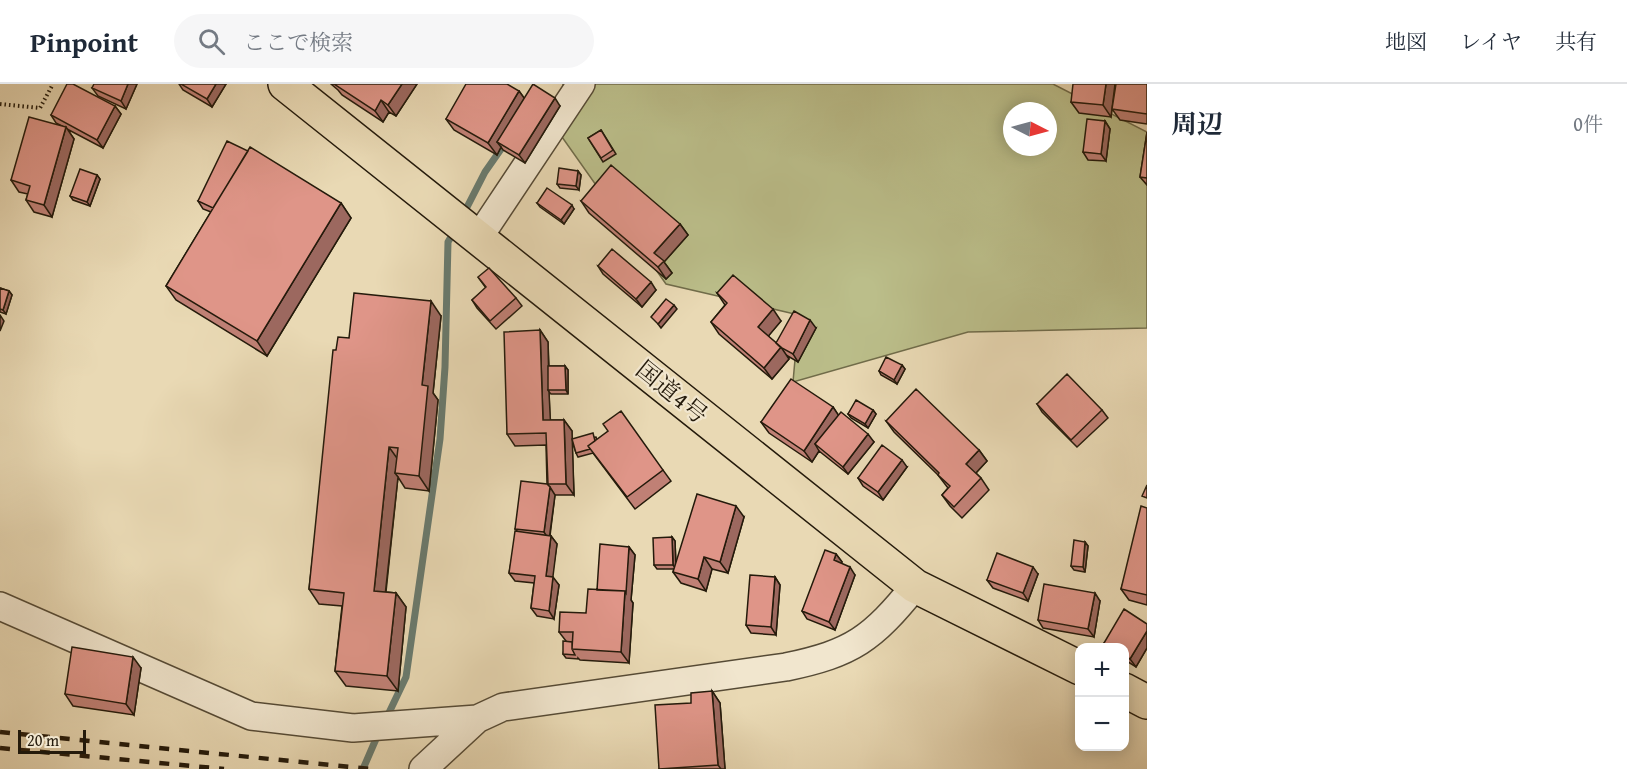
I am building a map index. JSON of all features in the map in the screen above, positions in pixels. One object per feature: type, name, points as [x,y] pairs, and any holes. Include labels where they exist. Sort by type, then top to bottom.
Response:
[{"type":"highway","name":"国道4号","points":[[285,84],[915,586],[1075,666]]},
{"type":"highway","points":[[1129,692],[1147,702]]},
{"type":"street","points":[[479,237],[581,84]]},
{"type":"street","points":[[423,769],[477,719],[503,707],[714,678],[826,659],[858,645],[886,621],[915,586]]},
{"type":"street","points":[[0,606],[251,716],[353,728],[477,719]]},
{"type":"path","points":[[0,104],[40,108],[53,84]]},
{"type":"green space","points":[[563,84],[1053,84],[1147,132],[1147,328],[968,332],[793,382],[799,315],[666,284],[562,137]]},
{"type":"building","points":[[67,84],[73,84],[115,106],[97,140],[51,115]]},
{"type":"building","points":[[94,84],[128,84],[121,101],[92,88]]},
{"type":"building","points":[[181,84],[216,84],[207,99]]},
{"type":"building","points":[[334,84],[402,84],[388,105],[381,100],[375,111]]},
{"type":"building","points":[[466,84],[507,84],[519,91],[488,143],[446,119]]},
{"type":"building","points":[[533,84],[555,98],[519,155],[497,142]]},
{"type":"building","points":[[1073,84],[1106,84],[1103,105],[1071,102]]},
{"type":"building","points":[[1116,84],[1147,84],[1147,114],[1112,109]]},
{"type":"building","points":[[29,117],[66,127],[44,205],[26,200],[30,186],[11,180]]},
{"type":"building","points":[[1087,119],[1105,121],[1101,154],[1083,152]]},
{"type":"building","points":[[601,130],[613,150],[601,158],[588,138]]},
{"type":"building","points":[[1147,132],[1147,178],[1140,177]]},
{"type":"building","points":[[227,141],[248,151],[213,208],[198,201]]},
{"type":"building","points":[[250,147],[341,203],[257,341],[166,286]]},
{"type":"building","points":[[611,165],[680,224],[654,253],[664,261],[658,267],[581,201]]},
{"type":"building","points":[[559,168],[578,171],[576,186],[557,184]]},
{"type":"building","points":[[80,169],[97,175],[87,202],[70,196]]},
{"type":"building","points":[[547,188],[572,205],[561,220],[537,203]]},
{"type":"building","points":[[612,249],[651,282],[636,299],[598,266]]},
{"type":"building","points":[[489,268],[516,298],[490,321],[472,300],[486,287],[478,277]]},
{"type":"building","points":[[733,275],[773,309],[758,327],[781,347],[764,368],[711,322],[727,303],[717,293]]},
{"type":"building","points":[[0,288],[9,291],[3,310],[0,309]]},
{"type":"building","points":[[354,293],[431,301],[422,385],[428,386],[419,476],[395,473],[398,448],[389,447],[374,591],[396,593],[387,676],[335,671],[344,593],[309,589],[333,350],[336,350],[338,337],[349,338]]},
{"type":"building","points":[[666,299],[674,305],[658,324],[651,317]]},
{"type":"building","points":[[794,311],[810,320],[793,354],[776,343]]},
{"type":"building","points":[[540,330],[543,420],[564,420],[566,484],[548,484],[546,433],[507,434],[504,332]]},
{"type":"building","points":[[886,357],[902,365],[894,380],[879,371]]},
{"type":"building","points":[[548,366],[565,366],[566,390],[548,390]]},
{"type":"building","points":[[1067,374],[1102,410],[1071,440],[1037,404]]},
{"type":"building","points":[[791,379],[833,407],[804,451],[761,422]]},
{"type":"building","points":[[916,389],[979,450],[966,464],[981,478],[954,507],[942,495],[950,486],[886,421]]},
{"type":"building","points":[[856,400],[873,410],[865,424],[848,414]]},
{"type":"building","points":[[621,411],[663,470],[627,497],[588,446],[608,431],[603,424]]},
{"type":"building","points":[[841,412],[868,434],[843,467],[815,444]]},
{"type":"building","points":[[593,433],[595,441],[588,446],[590,449],[576,453],[572,439]]},
{"type":"building","points":[[882,445],[902,460],[878,492],[858,478]]},
{"type":"building","points":[[521,481],[547,484],[550,487],[544,532],[515,529]]},
{"type":"building","points":[[1147,485],[1147,498],[1142,496]]},
{"type":"building","points":[[697,494],[736,506],[720,562],[704,557],[698,579],[673,572]]},
{"type":"building","points":[[1141,506],[1147,508],[1147,595],[1121,589]]},
{"type":"building","points":[[515,531],[551,536],[546,576],[553,577],[549,611],[531,608],[535,576],[509,573]]},
{"type":"building","points":[[672,537],[673,565],[654,565],[653,538]]},
{"type":"building","points":[[1074,540],[1085,542],[1083,567],[1071,566]]},
{"type":"building","points":[[600,544],[629,547],[626,593],[625,591],[597,590]]},
{"type":"building","points":[[825,550],[836,554],[834,560],[850,567],[829,622],[802,611]]},
{"type":"building","points":[[997,553],[1033,567],[1023,593],[987,580]]},
{"type":"building","points":[[750,575],[775,577],[771,627],[746,625]]},
{"type":"building","points":[[1044,584],[1095,593],[1088,629],[1038,620]]},
{"type":"building","points":[[588,589],[625,591],[621,652],[572,649],[573,632],[559,632],[560,612],[586,613]]},
{"type":"building","points":[[1124,609],[1147,624],[1147,631],[1130,659],[1129,643],[1104,643]]},
{"type":"building","points":[[563,641],[572,642],[575,655],[563,654]]},
{"type":"building","points":[[72,647],[133,657],[126,704],[65,694]]},
{"type":"building","points":[[712,691],[718,765],[659,769],[655,705],[691,703],[691,693]]},
{"type":"waterway","points":[[463,215],[485,172],[506,142]]},
{"type":"waterway","points":[[386,719],[406,677],[440,439],[445,367],[448,242],[455,230]]},
{"type":"waterway","points":[[363,769],[379,732]]},
{"type":"railway","points":[[0,732],[370,769]]},
{"type":"railway","points":[[0,748],[224,769]]}]
